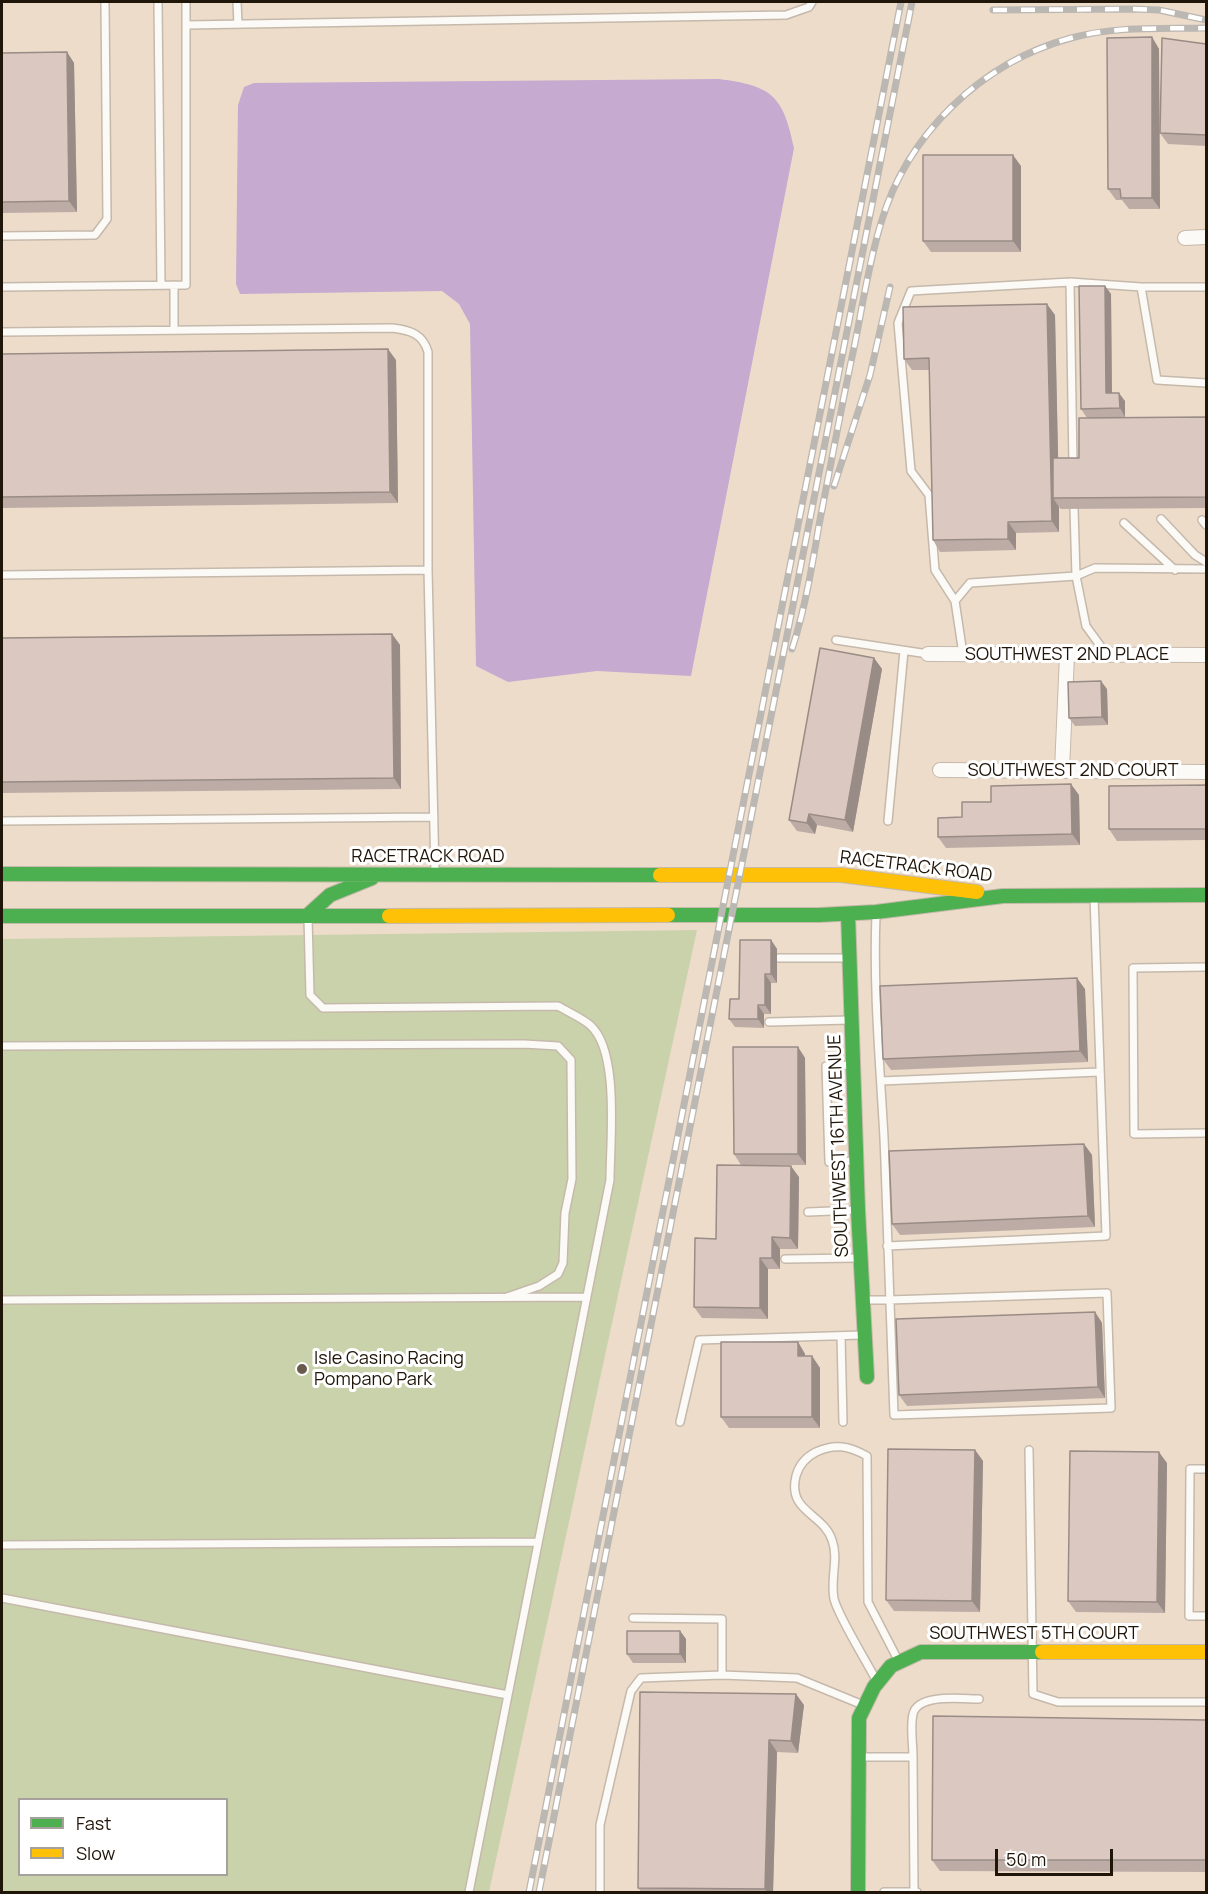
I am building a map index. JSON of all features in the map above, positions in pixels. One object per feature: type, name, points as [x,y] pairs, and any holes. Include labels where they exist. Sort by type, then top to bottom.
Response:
[{"type":"street","points":[[1185,238],[1206,237]]},
{"type":"street","name":"SOUTHWEST 2ND PLACE","points":[[928,654],[1206,655]]},
{"type":"street","points":[[1062,770],[1067,655]]},
{"type":"street","name":"SOUTHWEST 2ND COURT","points":[[940,770],[1206,772]]},
{"type":"street","name":"RACETRACK ROAD","points":[[2,874],[841,875],[1003,896]]},
{"type":"street","points":[[308,915],[330,895],[380,875]]},
{"type":"street","points":[[1003,896],[1206,895]]},
{"type":"street","name":"RACETRACK ROAD","points":[[2,916],[848,914],[1003,896]]},
{"type":"street","name":"SOUTHWEST 16TH AVENUE","points":[[848,914],[858,1210],[867,1377]]},
{"type":"street","name":"SOUTHWEST 5TH COURT","points":[[875,1684],[891,1666],[921,1652],[1206,1652]]},
{"type":"street","points":[[858,1893],[860,1718],[875,1684]]},
{"type":"lane","points":[[2,236],[95,235],[107,219],[105,2]]},
{"type":"lane","points":[[158,2],[161,285]]},
{"type":"lane","points":[[2,286],[186,285],[186,2]]},
{"type":"lane","points":[[237,2],[238,24]]},
{"type":"lane","points":[[186,25],[786,15],[809,7],[812,2]]},
{"type":"lane","points":[[1070,282],[1073,469]]},
{"type":"lane","points":[[963,654],[955,600],[935,570],[929,495],[911,471],[898,323],[911,291],[1070,282],[1141,287],[1206,287]]},
{"type":"lane","points":[[174,285],[174,330]]},
{"type":"lane","points":[[1141,287],[1157,380],[1206,383]]},
{"type":"lane","points":[[2,332],[392,328],[406,330],[425,341],[428,352],[428,570],[436,875]]},
{"type":"lane","points":[[1074,509],[1076,576],[1086,626],[1107,655]]},
{"type":"lane","points":[[1161,519],[1195,555],[1206,562]]},
{"type":"lane","points":[[1124,522],[1174,570]]},
{"type":"lane","points":[[955,600],[970,584],[1076,576],[1095,568],[1206,569]]},
{"type":"lane","points":[[2,575],[428,570]]},
{"type":"lane","points":[[836,640],[928,654]]},
{"type":"lane","points":[[888,821],[904,651]]},
{"type":"lane","points":[[2,821],[434,817]]},
{"type":"lane","points":[[887,1246],[1106,1236],[1094,895]]},
{"type":"lane","points":[[863,1300],[889,1300],[1107,1293],[1112,1408],[894,1415],[889,1300],[881,1081],[874,952],[876,912]]},
{"type":"lane","points":[[308,915],[310,995],[322,1008],[558,1006],[590,1025],[603,1042],[610,1066],[610,1180],[469,1893]]},
{"type":"lane","points":[[779,958],[849,958]]},
{"type":"lane","points":[[1206,967],[1133,968],[1134,1134],[1206,1133]]},
{"type":"lane","points":[[769,1022],[853,1020]]},
{"type":"lane","points":[[2,1046],[524,1044],[558,1046],[571,1060],[572,1179],[565,1214],[563,1263],[558,1274],[507,1297]]},
{"type":"lane","points":[[854,1065],[826,1066],[827,1108],[829,1162],[857,1161]]},
{"type":"lane","points":[[881,1081],[1099,1072]]},
{"type":"lane","points":[[808,1212],[858,1210]]},
{"type":"lane","points":[[785,1259],[861,1258]]},
{"type":"lane","points":[[2,1300],[586,1297]]},
{"type":"lane","points":[[680,1422],[699,1340],[865,1335]]},
{"type":"lane","points":[[842,1336],[843,1422]]},
{"type":"lane","points":[[875,1684],[835,1600],[833,1582],[836,1556],[832,1537],[796,1498],[795,1483],[798,1469],[808,1456],[827,1447],[849,1446],[867,1456],[868,1602],[899,1662]]},
{"type":"lane","points":[[1029,1450],[1033,1694],[1058,1702],[1206,1702]]},
{"type":"lane","points":[[1206,1469],[1190,1469],[1189,1605],[1189,1616],[1206,1616]]},
{"type":"lane","points":[[2,1545],[538,1542]]},
{"type":"lane","points":[[2,1598],[508,1695]]},
{"type":"lane","points":[[633,1618],[722,1619],[722,1675]]},
{"type":"lane","points":[[600,1893],[600,1825],[631,1691],[641,1678],[722,1675],[797,1678],[865,1706]]},
{"type":"lane","points":[[884,1893],[915,1892],[913,1712],[919,1705],[936,1698],[979,1699]]},
{"type":"lane","points":[[860,1757],[913,1757]]},
{"type":"green space","name":"Isle Casino Racing Pompano Park","points":[[697,930],[489,1892],[2,1892],[2,939]]},
{"type":"shaded area","points":[[719,79],[752,85],[772,96],[785,116],[794,148],[691,676],[597,671],[508,682],[476,666],[470,324],[459,304],[442,291],[240,294],[236,284],[238,105],[244,87],[254,83]]},
{"type":"building","points":[[1152,37],[1152,198],[1121,198],[1120,189],[1108,189],[1107,38]]},
{"type":"building","points":[[1162,38],[1206,44],[1206,135],[1160,133]]},
{"type":"building","points":[[67,52],[69,201],[2,202],[2,53]]},
{"type":"building","points":[[923,155],[1013,155],[1013,241],[923,241]]},
{"type":"building","points":[[1079,286],[1105,286],[1106,393],[1119,393],[1120,408],[1081,409]]},
{"type":"building","points":[[1047,304],[1052,521],[1008,522],[1008,539],[933,540],[929,358],[904,359],[903,307]]},
{"type":"building","points":[[388,349],[390,492],[2,497],[2,354]]},
{"type":"building","points":[[1206,417],[1206,497],[1053,498],[1053,458],[1079,458],[1079,418]]},
{"type":"building","points":[[392,634],[394,778],[2,782],[2,638]]},
{"type":"building","points":[[820,648],[874,658],[845,820],[809,814],[807,823],[789,820]]},
{"type":"building","points":[[1101,681],[1102,717],[1069,718],[1068,682]]},
{"type":"building","points":[[1071,784],[1072,834],[938,837],[938,818],[962,817],[962,802],[991,802],[991,786]]},
{"type":"building","points":[[1206,785],[1206,829],[1109,829],[1109,786]]},
{"type":"building","points":[[740,940],[771,940],[771,974],[765,974],[765,1005],[758,1005],[758,1019],[729,1019],[730,999],[739,999]]},
{"type":"building","points":[[1077,978],[1080,1051],[883,1059],[880,986]]},
{"type":"building","points":[[733,1047],[798,1047],[798,1154],[734,1154]]},
{"type":"building","points":[[1084,1144],[1088,1216],[892,1224],[889,1151]]},
{"type":"building","points":[[717,1165],[791,1166],[790,1238],[772,1237],[772,1258],[760,1258],[760,1308],[694,1307],[695,1238],[716,1239]]},
{"type":"building","points":[[1095,1312],[1098,1387],[899,1395],[896,1319]]},
{"type":"building","points":[[721,1342],[798,1342],[798,1356],[812,1356],[812,1417],[721,1417]]},
{"type":"building","points":[[888,1449],[975,1450],[972,1601],[886,1600]]},
{"type":"building","points":[[1070,1451],[1159,1452],[1157,1602],[1068,1601]]},
{"type":"building","points":[[627,1631],[680,1631],[680,1654],[627,1654]]},
{"type":"building","points":[[640,1692],[796,1694],[791,1741],[769,1740],[765,1889],[638,1888]]},
{"type":"building","points":[[933,1716],[1206,1720],[1206,1860],[932,1860]]},
{"type":"railway","points":[[529,1892],[901,2]]},
{"type":"railway","points":[[539,1892],[912,2]]},
{"type":"railway","points":[[993,10],[1159,10],[1206,20]]},
{"type":"railway","points":[[792,649],[808,588],[873,253],[893,190],[909,160],[952,106],[1007,65],[1038,49],[1088,34],[1138,29],[1206,28]]},
{"type":"railway","points":[[834,486],[870,375],[890,287]]},
{"type":"traffic: fast","points":[[2,874],[660,875]]},
{"type":"traffic: fast","points":[[308,915],[330,895],[372,878]]},
{"type":"traffic: fast","points":[[668,915],[819,915],[876,912],[1003,896],[1206,895]]},
{"type":"traffic: fast","points":[[848,914],[858,1210],[867,1377]]},
{"type":"traffic: fast","points":[[2,916],[389,916]]},
{"type":"traffic: fast","points":[[858,1892],[859,1718],[874,1687],[891,1666],[921,1652],[1042,1652]]},
{"type":"traffic: slow","points":[[660,875],[841,875],[977,892]]},
{"type":"traffic: slow","points":[[389,916],[668,915]]},
{"type":"traffic: slow","points":[[1042,1652],[1206,1652]]},
{"type":"place","name":"Isle Casino Racing Pompano Park","points":[[302,1369]]}]
